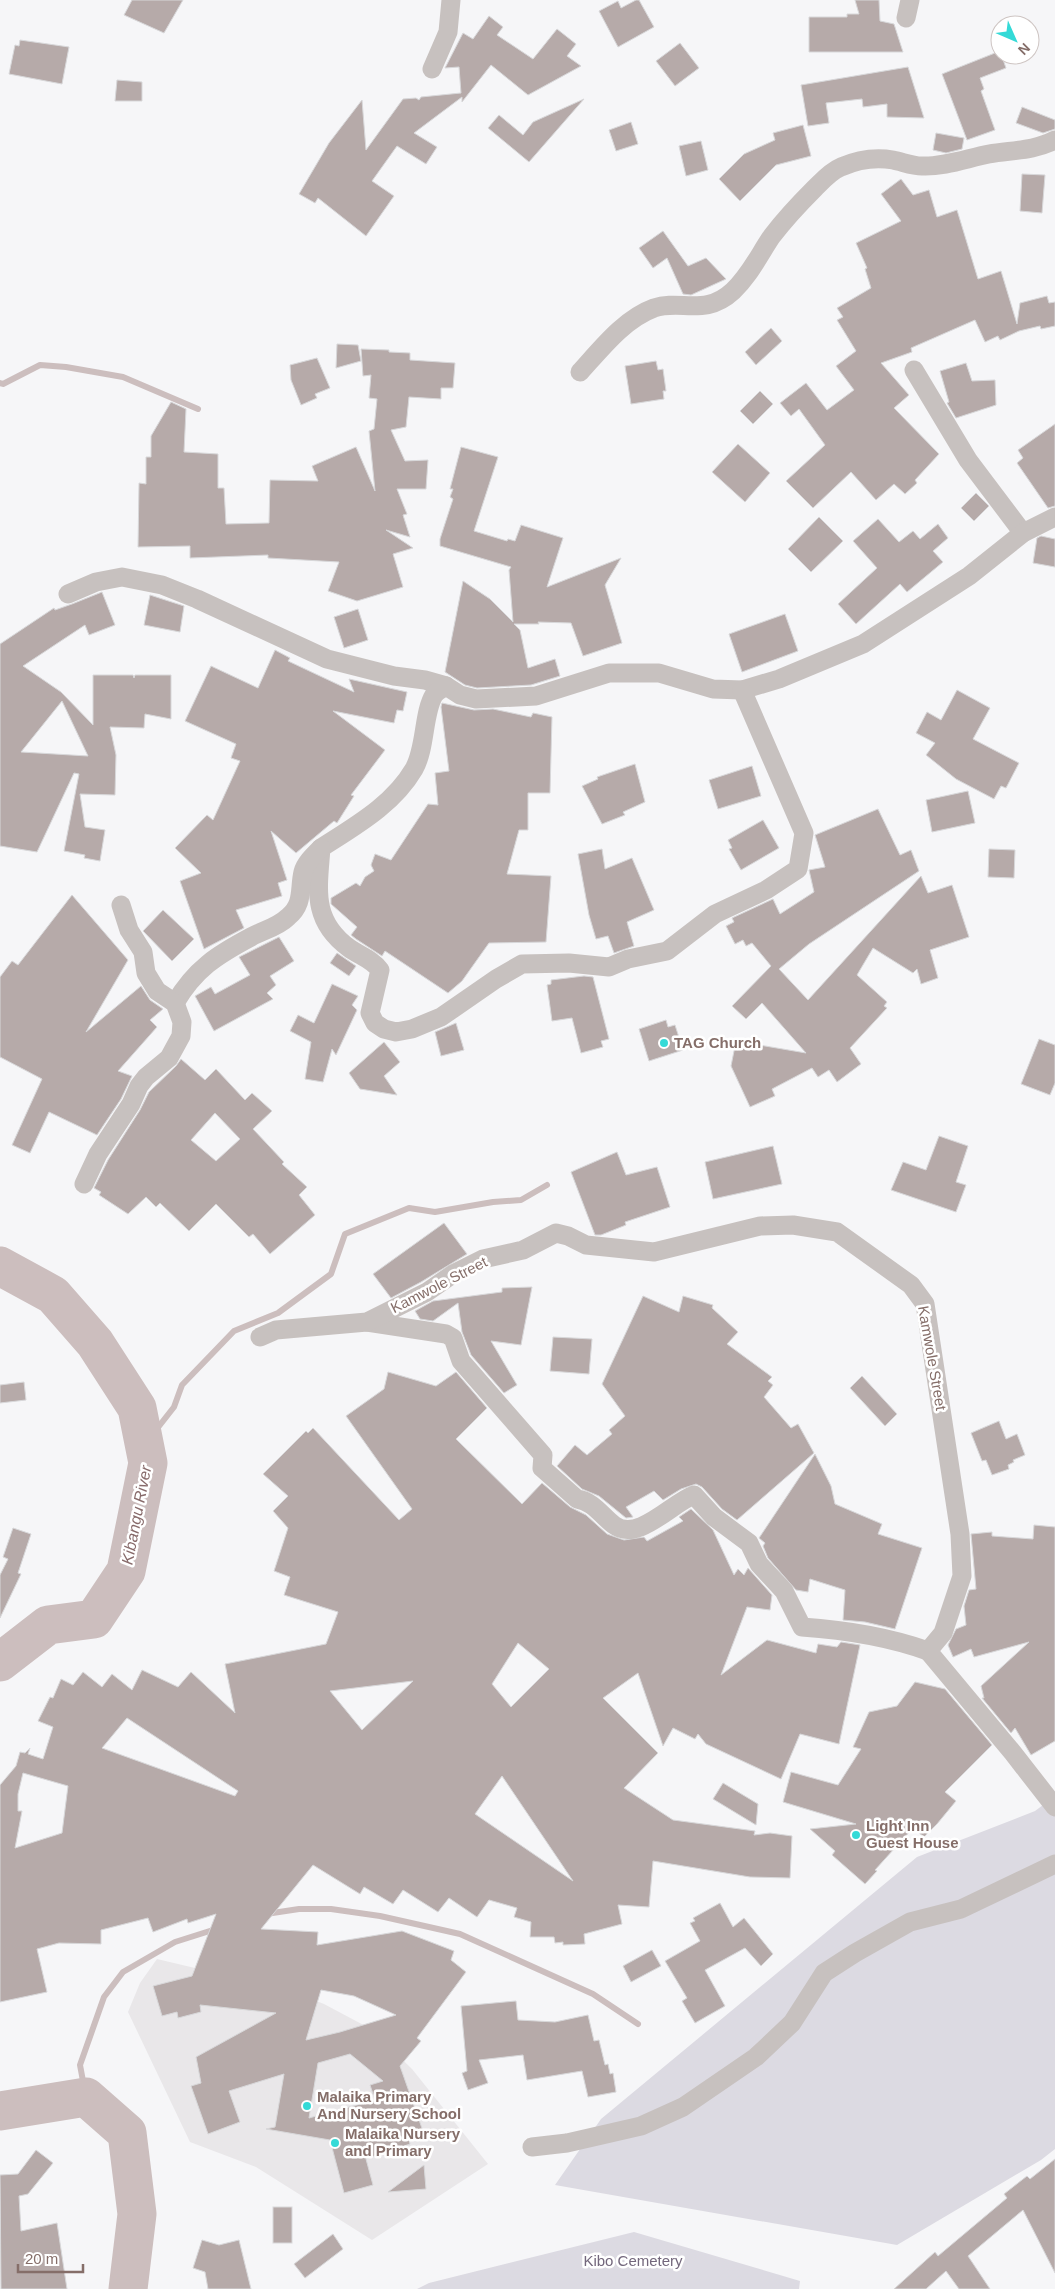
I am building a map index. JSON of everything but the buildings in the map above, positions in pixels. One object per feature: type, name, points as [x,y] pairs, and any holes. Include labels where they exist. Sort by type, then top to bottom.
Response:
[{"type":"street","points":[[432,70],[448,32],[451,0]]},
{"type":"street","points":[[580,372],[614,335],[647,312],[669,306],[690,308],[713,304],[732,292],[749,273],[772,236],[796,207],[824,179],[840,167],[871,159],[891,160],[924,166],[990,154],[1039,148],[1055,140]]},
{"type":"street","points":[[914,370],[968,460],[1023,532]]},
{"type":"street","points":[[68,594],[96,582],[122,577],[162,585],[327,659],[446,686],[468,698],[510,699],[536,696],[609,673],[638,675],[659,673],[713,689],[742,690],[779,679],[863,644],[969,576],[1023,532],[1055,517]]},
{"type":"street","points":[[175,1003],[188,981],[199,970],[253,936],[278,925],[298,907],[301,897],[303,871],[321,848],[373,814],[399,788],[415,767],[425,737],[432,700],[435,693],[446,686]]},
{"type":"street","points":[[321,848],[318,896],[320,908],[325,922],[335,936],[350,949],[368,958],[380,970],[370,1013],[375,1023],[384,1029],[396,1032],[412,1029],[441,1018],[496,979],[522,964],[569,963],[609,967],[628,959],[667,952],[715,914],[766,890],[798,868],[804,833],[742,690]]},
{"type":"street","points":[[84,1184],[98,1154],[125,1115],[139,1086],[146,1076],[169,1058],[181,1036],[182,1022],[175,1003],[157,991],[146,974],[143,966],[143,952],[129,930],[121,905]]},
{"type":"street","name":"Kamwole Street","points":[[260,1338],[276,1330],[367,1322],[427,1292],[453,1274],[483,1259],[523,1250],[556,1233],[568,1236],[586,1245],[654,1252],[760,1226],[793,1225],[837,1232],[910,1285],[925,1304],[960,1534],[962,1576],[943,1633],[928,1651]]},
{"type":"street","points":[[367,1322],[446,1334],[453,1338],[460,1361],[543,1455],[542,1468],[577,1499],[585,1500],[616,1527],[625,1530],[645,1525],[694,1495],[714,1517],[749,1543],[759,1564],[784,1591],[802,1627],[895,1639],[928,1651],[1013,1753],[1055,1807]]},
{"type":"street","points":[[532,2147],[566,2143],[641,2126],[683,2107],[756,2057],[792,2023],[824,1973],[910,1922],[961,1909],[1055,1864]]},
{"type":"shaded area","name":"Malaika Primary And Nursery School","points":[[157,1959],[288,1990],[324,2004],[371,2029],[412,2069],[488,2164],[372,2240],[256,2167],[190,2142],[128,2012],[140,1983]]},
{"type":"green space","points":[[1055,1796],[1055,2149],[1041,2160],[897,2245],[555,2185],[601,2119],[917,1857],[1035,1811]]},
{"type":"green space","name":"Kibo Cemetery","points":[[634,2232],[800,2281],[799,2289],[417,2289],[429,2283]]},
{"type":"waterway","points":[[0,383],[3,384],[40,365],[66,367],[123,377],[198,409]]},
{"type":"waterway","points":[[145,1444],[174,1407],[182,1385],[234,1331],[278,1313],[331,1274],[345,1234],[409,1208],[435,1212],[493,1202],[521,1200],[547,1185]]},
{"type":"waterway","name":"Kibangu River","points":[[0,1266],[53,1295],[95,1343],[137,1408],[148,1463],[126,1571],[94,1619],[48,1625],[0,1662]]},
{"type":"waterway","points":[[266,1914],[299,1909],[331,1909],[380,1916],[460,1934],[593,1994],[638,2024]]},
{"type":"waterway","points":[[86,2097],[80,2065],[104,1997],[123,1972],[175,1942],[216,1929]]},
{"type":"waterway","name":"Kibangu River","points":[[0,2111],[86,2097],[127,2133],[137,2214],[128,2289]]},
{"type":"place","name":"TAG Church","points":[[664,1043]]},
{"type":"place","name":"Light Inn Guest House","points":[[856,1835]]},
{"type":"place","name":"Malaika Primary And Nursery School","points":[[307,2106]]},
{"type":"place","name":"Malaika Nursery and Primary","points":[[335,2143]]}]
